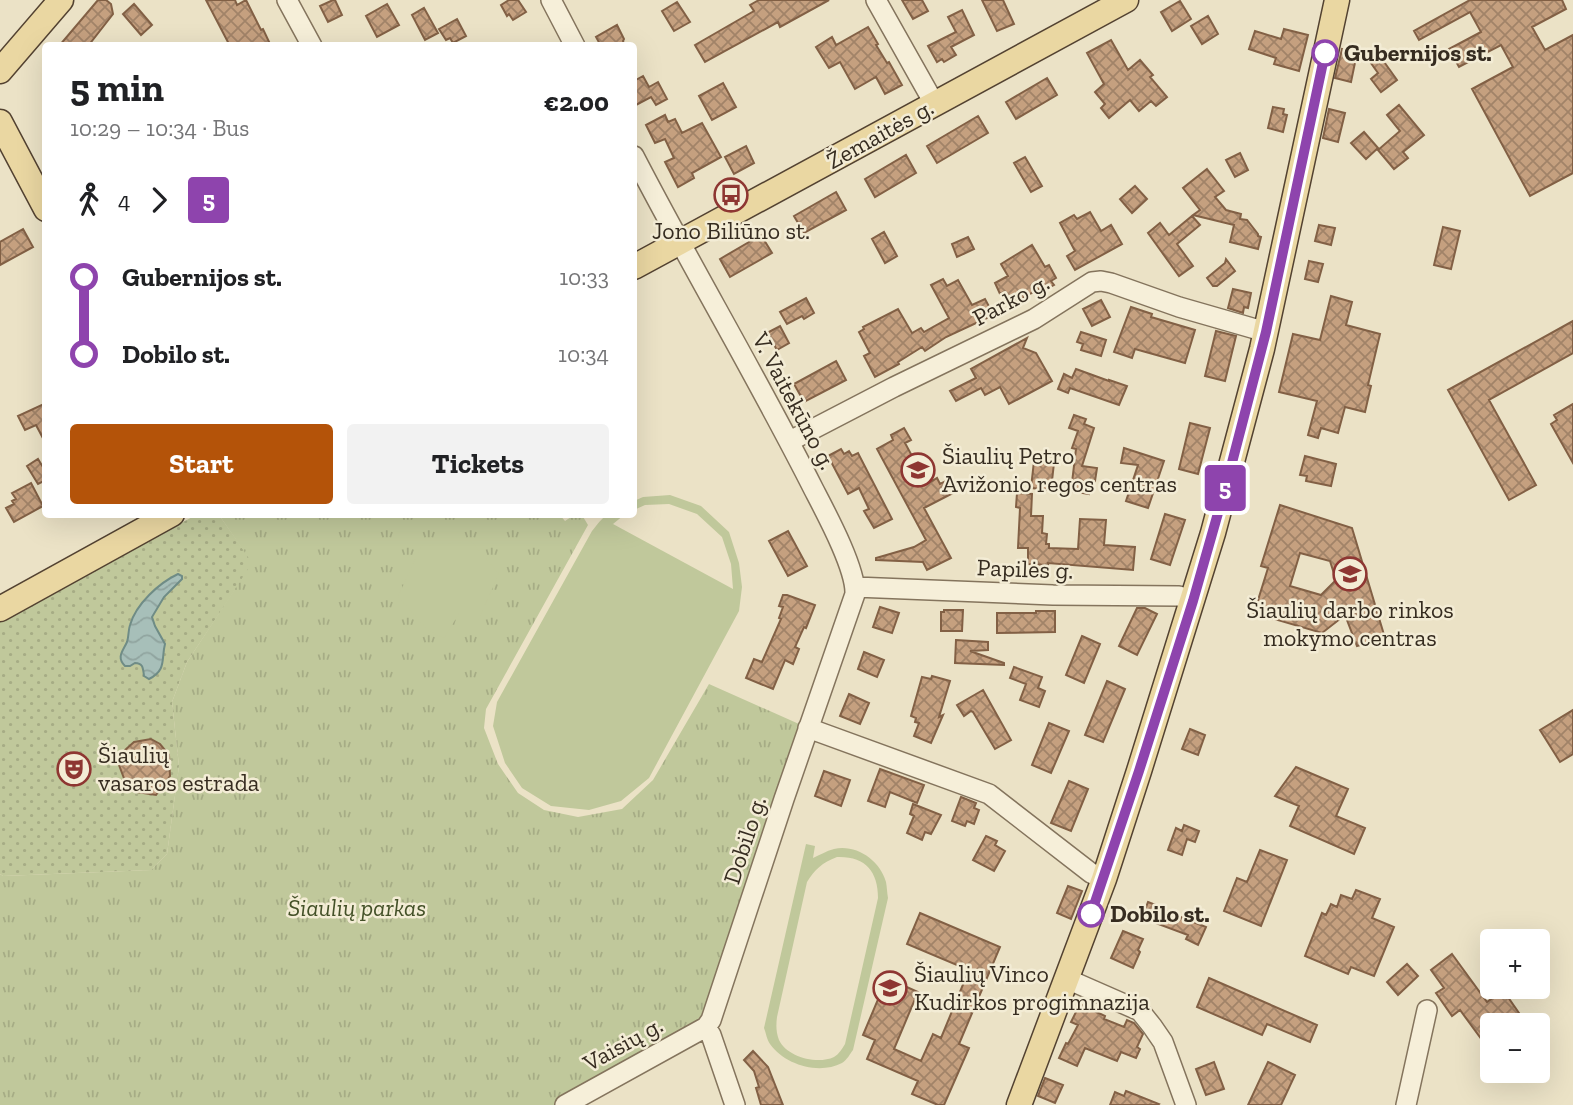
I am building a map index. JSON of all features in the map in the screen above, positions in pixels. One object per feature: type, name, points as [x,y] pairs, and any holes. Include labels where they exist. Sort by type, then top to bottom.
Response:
[{"type":"main road","points":[[0,71],[61,0]]},
{"type":"main road","name":"Žemaitės g.","points":[[637,265],[1126,0]]},
{"type":"main road","points":[[1019,1105],[1104,879],[1193,601],[1266,332],[1337,0]]},
{"type":"main road","points":[[0,45],[30,37]]},
{"type":"main road","points":[[0,122],[42,201]]},
{"type":"main road","points":[[0,609],[165,518]]},
{"type":"street","points":[[287,0],[310,42]]},
{"type":"street","points":[[551,0],[573,42]]},
{"type":"street","points":[[876,0],[934,103]]},
{"type":"street","name":"V. Vaitekūno g.","points":[[637,162],[790,441],[853,573],[855,587]]},
{"type":"street","name":"Parko g.","points":[[790,441],[1034,318],[1092,282],[1111,283],[1179,307],[1266,332]]},
{"type":"street","name":"Papilės g.","points":[[855,587],[1053,595],[1179,596],[1193,601]]},
{"type":"street","name":"Dobilo g.","points":[[706,1027],[716,1009],[808,728],[853,605],[855,587]]},
{"type":"street","points":[[808,728],[989,794],[1091,873],[1104,879]]},
{"type":"street","points":[[1067,979],[1140,1012],[1163,1042],[1186,1105]]},
{"type":"street","points":[[1406,1105],[1427,1010]]},
{"type":"street","points":[[706,1027],[735,1105]]},
{"type":"street","name":"Vaisių g.","points":[[575,1103],[706,1027]]},
{"type":"green space","points":[[670,495],[701,506],[729,532],[739,563],[742,587],[739,611],[649,778],[621,801],[589,810],[551,806],[522,788],[505,763],[493,726],[497,702],[592,531],[604,518],[620,518],[613,524],[733,589],[731,564],[722,537],[697,514],[669,504],[645,505],[637,509],[637,500]]},
{"type":"green space","points":[[190,518],[221,518],[253,563],[187,662],[172,702],[179,766],[167,854],[151,870],[0,874],[0,621]]},
{"type":"green space","name":"Šiaulių parkas","points":[[221,518],[562,518],[565,521],[570,518],[584,518],[588,525],[486,709],[484,728],[498,764],[518,793],[544,810],[578,817],[622,809],[653,780],[709,684],[808,728],[716,1009],[565,1105],[0,1105],[0,874],[151,870],[167,854],[179,766],[172,702],[187,662],[252,563]]},
{"type":"green space","points":[[471,541],[499,574],[478,620],[460,612],[444,638],[429,631],[398,597],[421,546]]},
{"type":"green space","points":[[806,844],[815,846],[813,858],[842,848],[859,851],[873,861],[883,874],[888,898],[853,1050],[844,1062],[833,1066],[803,1066],[784,1058],[776,1051],[764,1028]],"holes":[[[837,857],[847,857],[868,867],[876,880],[878,898],[845,1044],[834,1057],[811,1060],[795,1055],[783,1046],[777,1034],[777,1017],[807,882],[823,864]]]},
{"type":"water","points":[[178,574],[182,579],[164,597],[152,617],[165,644],[161,668],[149,679],[144,676],[140,664],[125,666],[121,654],[137,609],[163,583]]},
{"type":"building","points":[[98,0],[106,0],[111,4],[113,14],[91,42],[62,42]]},
{"type":"building","points":[[206,0],[235,0],[237,5],[246,0],[269,42],[228,42]]},
{"type":"building","points":[[333,0],[342,15],[328,22],[320,6]]},
{"type":"building","points":[[509,0],[518,0],[526,12],[513,20],[509,14],[507,16],[501,5]]},
{"type":"building","points":[[759,0],[829,0],[780,27],[778,22],[705,62],[695,45],[754,11],[750,5]]},
{"type":"building","points":[[902,0],[922,0],[928,11],[913,19]]},
{"type":"building","points":[[982,0],[1003,0],[1014,24],[997,31]]},
{"type":"building","points":[[1470,0],[1562,0],[1566,9],[1532,27],[1545,50],[1573,35],[1573,173],[1530,196],[1472,89],[1513,67],[1501,45],[1459,67],[1449,49],[1481,32],[1470,12],[1419,40],[1414,31]]},
{"type":"building","points":[[1180,1],[1191,19],[1172,31],[1161,12]]},
{"type":"building","points":[[677,2],[690,22],[674,31],[662,11]]},
{"type":"building","points":[[134,4],[152,25],[141,35],[123,14]]},
{"type":"building","points":[[387,4],[399,25],[377,37],[366,16]]},
{"type":"building","points":[[424,8],[438,33],[425,40],[412,15]]},
{"type":"building","points":[[962,10],[974,35],[951,47],[956,55],[944,62],[942,59],[937,62],[928,46],[956,32],[948,17]]},
{"type":"building","points":[[1208,16],[1218,34],[1202,44],[1191,26]]},
{"type":"building","points":[[457,19],[466,36],[452,42],[450,38],[446,40],[439,29]]},
{"type":"building","points":[[617,25],[624,39],[623,42],[599,42],[596,37]]},
{"type":"building","points":[[868,27],[878,44],[876,45],[902,85],[885,94],[876,77],[855,89],[840,62],[829,68],[816,47],[832,37],[836,45]]},
{"type":"building","points":[[1284,29],[1308,35],[1299,71],[1274,64],[1276,58],[1249,49],[1255,31],[1281,39]]},
{"type":"building","points":[[1111,40],[1128,70],[1140,60],[1167,97],[1156,106],[1151,101],[1139,111],[1130,100],[1109,118],[1101,108],[1105,104],[1095,92],[1104,84],[1087,53]]},
{"type":"building","points":[[1342,49],[1357,53],[1351,82],[1335,78]]},
{"type":"building","points":[[1377,52],[1397,80],[1381,92],[1371,79],[1378,73],[1368,59]]},
{"type":"building","points":[[643,76],[649,87],[658,82],[667,99],[656,105],[651,97],[637,104],[637,79]]},
{"type":"building","points":[[1047,78],[1057,95],[1016,119],[1006,102]]},
{"type":"building","points":[[723,83],[736,107],[712,120],[699,96]]},
{"type":"building","points":[[1399,105],[1424,135],[1403,152],[1408,158],[1394,169],[1378,150],[1400,131],[1387,115]]},
{"type":"building","points":[[1273,107],[1284,109],[1283,114],[1287,115],[1283,132],[1268,128]]},
{"type":"building","points":[[1329,109],[1345,113],[1338,142],[1323,138]]},
{"type":"building","points":[[665,115],[668,122],[675,119],[682,133],[702,123],[721,157],[692,173],[694,178],[678,187],[665,162],[674,158],[665,139],[655,143],[646,125]]},
{"type":"building","points":[[978,116],[988,133],[937,163],[927,146]]},
{"type":"building","points":[[1364,132],[1378,148],[1366,159],[1351,143]]},
{"type":"building","points":[[746,146],[754,163],[734,174],[725,157]]},
{"type":"building","points":[[1240,153],[1248,170],[1235,177],[1226,160]]},
{"type":"building","points":[[906,155],[916,173],[875,197],[865,179]]},
{"type":"building","points":[[1025,157],[1042,186],[1031,192],[1014,163]]},
{"type":"building","points":[[1207,169],[1224,191],[1215,197],[1226,210],[1241,214],[1240,219],[1247,220],[1261,237],[1258,249],[1230,242],[1234,225],[1193,215],[1200,210],[1183,188]]},
{"type":"building","points":[[1135,186],[1147,199],[1132,213],[1120,199]]},
{"type":"building","points":[[836,192],[846,210],[804,233],[794,216]]},
{"type":"building","points":[[1090,212],[1101,231],[1111,225],[1122,244],[1075,270],[1067,256],[1075,251],[1060,223],[1074,215],[1077,219]]},
{"type":"building","points":[[1192,216],[1200,225],[1177,244],[1193,266],[1179,276],[1148,233],[1160,223],[1169,235]]},
{"type":"building","points":[[1319,225],[1335,228],[1331,245],[1315,241]]},
{"type":"building","points":[[1443,227],[1460,231],[1451,269],[1434,265]]},
{"type":"building","points":[[23,229],[33,247],[0,265],[0,242]]},
{"type":"building","points":[[884,232],[897,256],[885,263],[872,239]]},
{"type":"building","points":[[761,235],[772,253],[730,277],[720,259]]},
{"type":"building","points":[[968,237],[974,249],[957,257],[952,244]]},
{"type":"building","points":[[1032,245],[1045,267],[1049,265],[1056,278],[1051,281],[1054,285],[1041,292],[1039,289],[1011,304],[1004,292],[1000,294],[995,283],[1008,276],[1001,264]]},
{"type":"building","points":[[1226,259],[1235,271],[1217,286],[1213,286],[1207,278],[1225,263]]},
{"type":"building","points":[[1309,261],[1323,264],[1318,282],[1305,279]]},
{"type":"building","points":[[943,279],[947,286],[958,280],[972,305],[985,299],[992,312],[987,314],[989,317],[946,337],[925,351],[922,347],[875,377],[864,356],[870,353],[859,332],[863,327],[898,309],[912,333],[921,328],[924,332],[949,318],[931,285]]},
{"type":"building","points":[[1233,289],[1251,293],[1248,308],[1244,307],[1243,313],[1228,308]]},
{"type":"building","points":[[1331,296],[1352,302],[1346,325],[1380,334],[1368,385],[1371,386],[1365,412],[1345,407],[1338,433],[1321,428],[1318,438],[1308,435],[1317,401],[1279,392],[1293,334],[1320,340]]},
{"type":"building","points":[[806,298],[814,313],[787,324],[780,312]]},
{"type":"building","points":[[1101,300],[1110,317],[1092,326],[1083,309]]},
{"type":"building","points":[[1131,307],[1152,314],[1151,317],[1195,330],[1185,363],[1135,349],[1132,358],[1114,352]]},
{"type":"building","points":[[1573,321],[1573,353],[1489,400],[1536,485],[1509,500],[1448,390]]},
{"type":"building","points":[[780,326],[789,343],[777,350],[767,333]]},
{"type":"building","points":[[1216,331],[1236,336],[1225,381],[1205,376]]},
{"type":"building","points":[[1081,332],[1106,340],[1101,356],[1081,350],[1083,344],[1077,342]]},
{"type":"building","points":[[1027,338],[1023,348],[1036,353],[1052,381],[1009,404],[1000,387],[985,395],[981,388],[956,401],[950,391],[976,378],[971,369]]},
{"type":"building","points":[[836,361],[846,380],[804,402],[794,384]]},
{"type":"building","points":[[1076,369],[1127,386],[1119,405],[1070,388],[1068,393],[1058,389],[1064,374],[1072,378]]},
{"type":"building","points":[[1573,404],[1573,463],[1551,424],[1557,420],[1554,415]]},
{"type":"building","points":[[42,405],[42,436],[36,425],[25,430],[18,416]]},
{"type":"building","points":[[1074,415],[1086,419],[1084,424],[1094,428],[1082,466],[1097,468],[1095,481],[1091,480],[1089,494],[1071,491],[1076,449],[1072,448],[1078,431],[1069,428]]},
{"type":"building","points":[[1190,423],[1210,428],[1198,474],[1179,469]]},
{"type":"building","points":[[904,428],[911,440],[905,443],[927,484],[937,478],[940,484],[946,481],[953,493],[924,508],[951,558],[927,570],[923,562],[876,560],[926,540],[877,449],[893,440],[891,435]]},
{"type":"building","points":[[1124,448],[1164,461],[1148,508],[1126,501],[1138,465],[1121,463]]},
{"type":"building","points":[[841,449],[844,454],[849,451],[852,456],[858,453],[892,519],[874,528],[864,511],[869,509],[859,488],[848,494],[828,456]]},
{"type":"building","points":[[1305,456],[1336,464],[1331,486],[1306,481],[1307,476],[1300,475]]},
{"type":"building","points":[[38,459],[42,466],[42,482],[38,484],[27,466]]},
{"type":"building","points":[[1034,461],[1054,463],[1051,490],[1031,488]]},
{"type":"building","points":[[31,483],[42,507],[14,522],[6,508],[14,504],[12,501],[16,499],[12,493]]},
{"type":"building","points":[[1017,493],[1032,494],[1031,516],[1043,516],[1042,533],[1047,534],[1046,544],[1049,544],[1049,548],[1078,549],[1080,519],[1106,520],[1104,545],[1135,547],[1133,570],[1048,563],[1028,564],[1028,548],[1018,548],[1020,508],[1016,507]]},
{"type":"building","name":"Šiaulių darbo rinkos mokymo centras","points":[[1280,505],[1352,528],[1385,638],[1357,646],[1345,615],[1322,633],[1254,613],[1268,568],[1261,566]],"holes":[[[1300,553],[1330,561],[1336,580],[1321,595],[1290,586]]]},
{"type":"building","points":[[1165,514],[1185,520],[1170,565],[1151,559]]},
{"type":"building","points":[[788,531],[807,566],[788,576],[769,541]]},
{"type":"building","points":[[783,595],[815,605],[795,647],[799,649],[793,664],[785,660],[773,689],[746,678],[754,659],[762,662],[781,619],[779,618],[783,607],[779,606]]},
{"type":"building","points":[[880,607],[899,613],[892,633],[873,627]]},
{"type":"building","points":[[1137,608],[1145,608],[1157,614],[1137,655],[1119,646]]},
{"type":"building","points":[[963,610],[962,631],[941,631],[941,612]]},
{"type":"building","points":[[1055,611],[1055,632],[997,633],[997,613]]},
{"type":"building","points":[[1082,636],[1100,644],[1084,683],[1066,675]]},
{"type":"building","points":[[956,640],[988,642],[988,650],[970,651],[1004,665],[955,663]]},
{"type":"building","points":[[864,652],[884,660],[877,677],[858,669]]},
{"type":"building","points":[[1014,667],[1042,677],[1038,688],[1045,691],[1039,707],[1020,700],[1026,684],[1010,678]]},
{"type":"building","points":[[932,676],[950,681],[939,717],[943,715],[931,743],[914,736],[919,723],[911,716],[922,677],[931,679]]},
{"type":"building","points":[[1107,681],[1125,689],[1103,742],[1085,735]]},
{"type":"building","points":[[983,690],[1011,740],[995,749],[973,712],[964,716],[957,705]]},
{"type":"building","points":[[849,694],[869,703],[860,724],[840,716]]},
{"type":"building","points":[[1573,710],[1573,754],[1560,762],[1540,730]]},
{"type":"building","points":[[1049,723],[1069,731],[1051,773],[1032,765]]},
{"type":"building","points":[[1190,729],[1205,735],[1198,755],[1182,749]]},
{"type":"building","points":[[151,739],[160,744],[169,755],[170,776],[156,795],[137,792],[125,781],[119,765],[125,750],[134,742]]},
{"type":"building","points":[[1296,767],[1348,789],[1336,816],[1365,828],[1354,854],[1290,826],[1299,806],[1275,796]]},
{"type":"building","points":[[880,769],[924,785],[917,803],[890,792],[885,807],[868,801]]},
{"type":"building","points":[[824,771],[850,780],[841,806],[815,796]]},
{"type":"building","points":[[1069,781],[1088,789],[1071,831],[1051,823]]},
{"type":"building","points":[[961,797],[976,803],[974,808],[979,810],[974,824],[967,821],[965,826],[952,821]]},
{"type":"building","points":[[913,804],[941,815],[931,834],[925,832],[922,840],[907,833],[914,816],[910,814]]},
{"type":"building","points":[[1184,825],[1199,831],[1195,842],[1187,839],[1182,855],[1168,850],[1176,828],[1182,831]]},
{"type":"building","points":[[986,836],[997,841],[995,845],[1005,851],[994,871],[973,860]]},
{"type":"building","points":[[1260,850],[1287,860],[1261,926],[1224,911],[1237,878],[1247,882]]},
{"type":"building","points":[[1068,886],[1082,891],[1071,919],[1057,913]]},
{"type":"building","points":[[1356,890],[1380,899],[1372,918],[1394,927],[1374,976],[1351,967],[1348,974],[1305,956],[1322,913],[1326,915],[1331,904],[1337,907],[1341,895],[1352,899]]},
{"type":"building","points":[[1148,902],[1206,927],[1198,945],[1186,939],[1188,935],[1142,918]]},
{"type":"building","points":[[920,913],[1000,947],[959,1044],[969,1048],[944,1105],[912,1094],[918,1081],[867,1059],[875,1040],[863,1035],[887,978],[918,992],[894,1049],[921,1061],[933,1034],[941,1038],[969,970],[907,944]]},
{"type":"building","points":[[1123,931],[1143,939],[1133,968],[1111,958]]},
{"type":"building","points":[[1452,954],[1480,992],[1480,999],[1487,1002],[1491,999],[1509,999],[1519,1013],[1480,1013],[1480,1037],[1460,1010],[1452,1016],[1436,993],[1444,988],[1431,970]]},
{"type":"building","points":[[1407,964],[1418,976],[1398,995],[1387,982]]},
{"type":"building","points":[[1209,978],[1317,1025],[1310,1042],[1267,1024],[1262,1035],[1197,1007]]},
{"type":"building","points":[[1080,1004],[1105,1016],[1104,1019],[1124,1027],[1127,1020],[1134,1023],[1143,1034],[1137,1047],[1140,1049],[1136,1058],[1121,1052],[1117,1061],[1085,1048],[1077,1066],[1059,1058],[1078,1025],[1071,1022]]},
{"type":"building","points":[[753,1051],[768,1067],[783,1105],[761,1105],[754,1071],[744,1060]]},
{"type":"building","points":[[1214,1062],[1224,1089],[1206,1095],[1196,1069]]},
{"type":"building","points":[[1268,1062],[1295,1075],[1281,1105],[1248,1105]]},
{"type":"building","points":[[1045,1078],[1063,1085],[1055,1103],[1038,1096]]},
{"type":"building","points":[[1126,1091],[1159,1104],[1110,1105],[1115,1092],[1124,1096]]},
{"type":"bus line","name":"5","points":[[1091,914],[1193,601],[1228,478],[1266,332],[1325,53]]},
{"type":"place","name":"Gubernijos st.","points":[[1325,53]]},
{"type":"place","name":"Jono Biliūno st.","points":[[731,195]]},
{"type":"place","name":"Šiaulių Petro Avižonio regos centras","points":[[918,470]]},
{"type":"place","name":"Šiaulių darbo rinkos mokymo centras","points":[[1350,574]]},
{"type":"place","name":"Šiaulių vasaros estrada","points":[[74,769]]},
{"type":"place","name":"Dobilo st.","points":[[1091,914]]},
{"type":"place","name":"Šiaulių Vinco Kudirkos progimnazija","points":[[890,988]]}]
